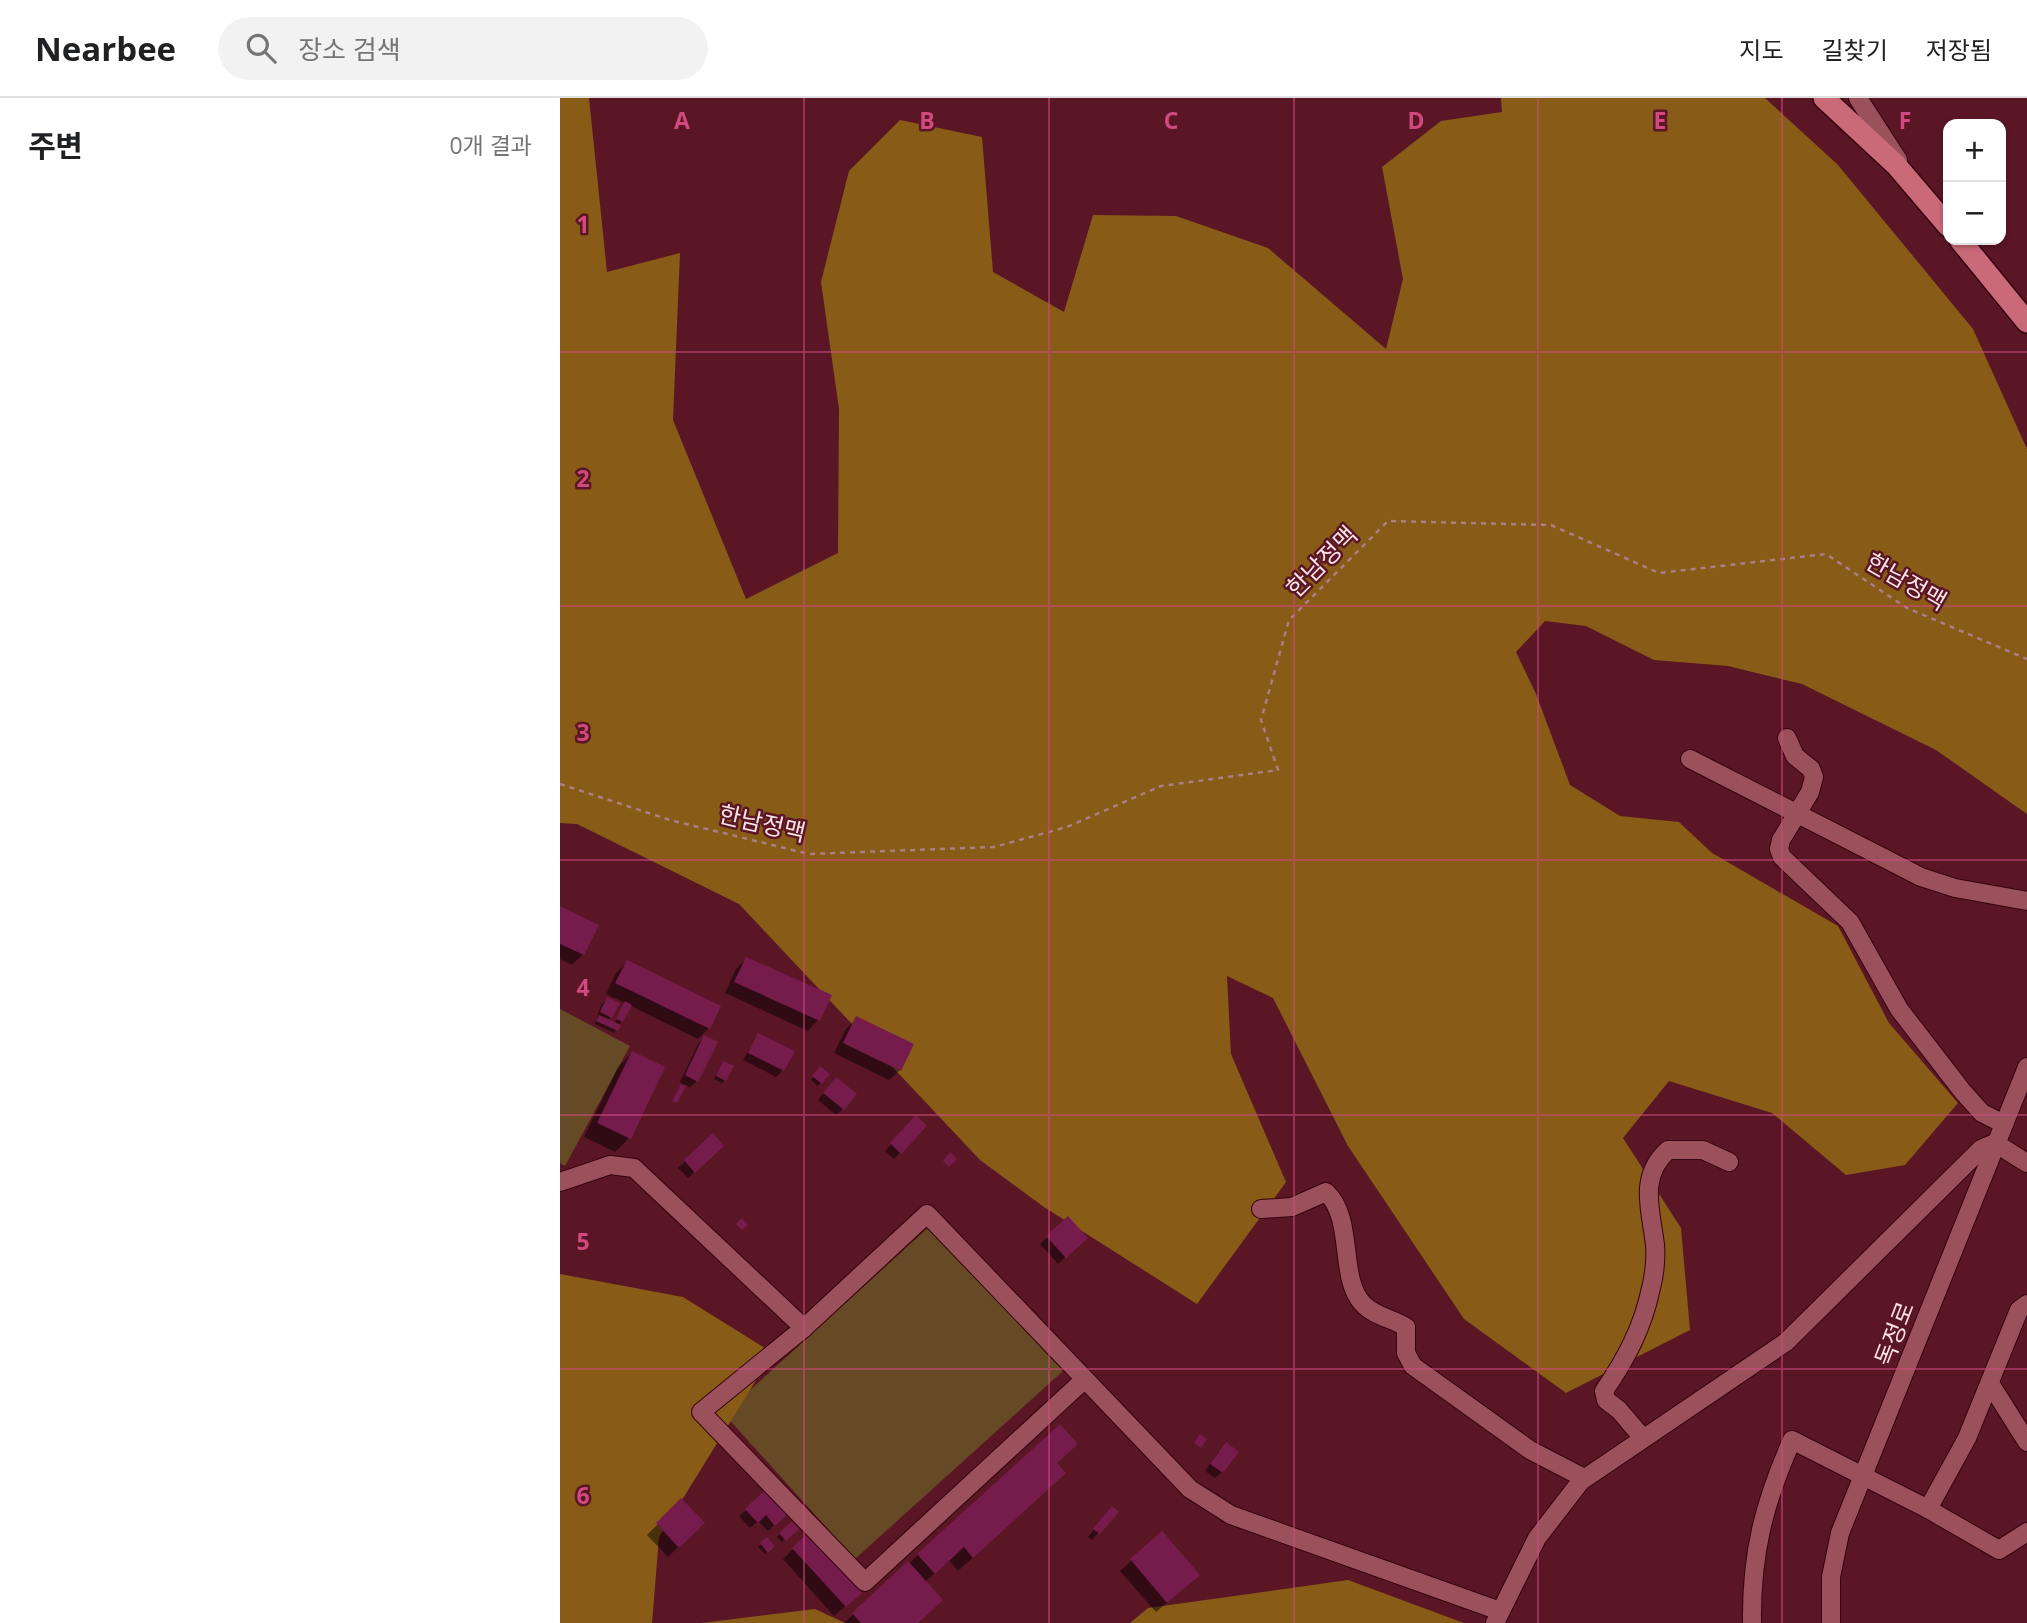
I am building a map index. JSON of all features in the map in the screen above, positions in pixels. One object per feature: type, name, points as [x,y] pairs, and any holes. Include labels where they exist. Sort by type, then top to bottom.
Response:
[{"type":"main road","points":[[1824,98],[1896,164],[1943,220]]},
{"type":"main road","points":[[1964,245],[2027,321]]},
{"type":"street","points":[[1857,98],[1915,186]]},
{"type":"street","points":[[1787,738],[1795,756],[1811,769],[1814,777],[1798,814],[1781,840],[1779,849],[1783,857],[1850,922],[1899,1009],[1963,1092],[1982,1113],[2004,1124]]},
{"type":"street","points":[[1690,759],[1921,877],[1955,888],[2027,901]]},
{"type":"street","name":"독정로","points":[[1830,1623],[1831,1577],[1840,1533],[2027,1067]]},
{"type":"street","points":[[1085,1379],[865,1582],[701,1412],[804,1328],[927,1214],[1085,1379],[1190,1489],[1231,1515],[1497,1617],[1537,1538],[1584,1478],[1786,1342],[1981,1149],[1996,1143],[2027,1163]]},
{"type":"street","points":[[1642,1437],[1619,1410],[1606,1400],[1604,1391],[1636,1339],[1651,1288],[1656,1248],[1647,1206],[1650,1173],[1658,1158],[1668,1150],[1703,1150],[1729,1162]]},
{"type":"street","points":[[560,1182],[610,1165],[635,1168],[804,1328]]},
{"type":"street","points":[[1261,1209],[1292,1207],[1326,1192],[1333,1198],[1345,1234],[1354,1290],[1363,1304],[1380,1317],[1406,1327],[1406,1353],[1413,1366],[1520,1443],[1584,1478]]},
{"type":"street","points":[[1928,1509],[1991,1384],[2018,1310],[2027,1304]]},
{"type":"street","points":[[1991,1384],[2027,1442]]},
{"type":"street","points":[[1752,1623],[1753,1564],[1762,1521],[1772,1486],[1792,1440],[1928,1509],[1999,1549],[2027,1532]]},
{"type":"path","name":"한남정맥","points":[[560,784],[670,820],[809,854],[994,847],[1067,827],[1161,786],[1279,770],[1261,720],[1289,620],[1388,521],[1551,525],[1659,573],[1826,554],[1907,608],[2027,659]]},
{"type":"shaded area","points":[[560,98],[589,98],[607,272],[680,253],[673,420],[746,599],[838,553],[839,409],[821,282],[849,171],[900,120],[982,137],[993,272],[1064,312],[1093,215],[1176,216],[1268,248],[1386,349],[1403,279],[1382,167],[1441,121],[1502,112],[1501,98],[1765,98],[1838,165],[1973,329],[2027,449],[2027,814],[1936,750],[1802,684],[1728,666],[1654,660],[1586,626],[1545,621],[1516,652],[1536,694],[1570,785],[1620,816],[1679,822],[1712,853],[1838,926],[1889,1023],[1958,1103],[1905,1165],[1846,1175],[1772,1113],[1669,1081],[1623,1138],[1681,1228],[1690,1330],[1566,1393],[1464,1319],[1348,1146],[1273,998],[1227,976],[1231,1054],[1286,1182],[1197,1304],[1044,1207],[980,1160],[739,904],[577,824],[560,823]]},
{"type":"shaded area","points":[[560,1009],[630,1046],[565,1166],[560,1163]]},
{"type":"shaded area","points":[[931,1225],[1063,1371],[855,1559],[724,1414]]},
{"type":"shaded area","points":[[560,1274],[683,1297],[773,1353],[659,1537],[652,1623],[560,1623]]},
{"type":"shaded area","points":[[1348,1580],[1464,1623],[1130,1623],[1148,1608]]},
{"type":"shaded area","points":[[815,1609],[845,1623],[702,1623]]},
{"type":"building","points":[[560,906],[599,925],[584,955],[560,944]]},
{"type":"building","points":[[746,957],[832,995],[820,1021],[734,982]]},
{"type":"building","points":[[627,960],[721,1006],[710,1029],[615,983]]},
{"type":"building","points":[[607,997],[620,1003],[612,1018],[600,1012]]},
{"type":"building","points":[[625,1001],[632,1005],[623,1022],[616,1019]]},
{"type":"building","points":[[599,1015],[621,1025],[618,1031],[596,1021]]},
{"type":"building","points":[[856,1016],[914,1044],[901,1071],[843,1043]]},
{"type":"building","points":[[758,1033],[795,1051],[784,1071],[748,1053]]},
{"type":"building","points":[[704,1035],[718,1042],[698,1082],[685,1075]]},
{"type":"building","points":[[632,1051],[665,1067],[631,1139],[597,1123]]},
{"type":"building","points":[[723,1061],[734,1066],[726,1081],[716,1076]]},
{"type":"building","points":[[820,1066],[830,1074],[822,1084],[812,1076]]},
{"type":"building","points":[[836,1077],[857,1094],[844,1110],[823,1093]]},
{"type":"building","points":[[681,1084],[686,1086],[677,1103],[672,1101]]},
{"type":"building","points":[[916,1115],[927,1126],[901,1154],[890,1143]]},
{"type":"building","points":[[713,1133],[724,1146],[695,1173],[684,1160]]},
{"type":"building","points":[[950,1152],[957,1159],[949,1167],[943,1161]]},
{"type":"building","points":[[1068,1216],[1088,1238],[1066,1258],[1046,1236]]},
{"type":"building","points":[[742,1218],[748,1225],[742,1230],[735,1224]]},
{"type":"building","points":[[1060,1424],[1078,1444],[1057,1463],[1066,1473],[973,1558],[964,1547],[935,1574],[917,1554]]},
{"type":"building","points":[[1200,1434],[1207,1439],[1201,1448],[1194,1443]]},
{"type":"building","points":[[1226,1442],[1239,1452],[1223,1473],[1210,1464]]},
{"type":"building","points":[[765,1490],[787,1515],[775,1526],[766,1515],[758,1523],[745,1509]]},
{"type":"building","points":[[681,1498],[705,1523],[679,1548],[656,1523]]},
{"type":"building","points":[[1112,1506],[1119,1512],[1100,1534],[1093,1529]]},
{"type":"building","points":[[792,1521],[799,1529],[786,1541],[779,1533]]},
{"type":"building","points":[[1162,1531],[1200,1575],[1167,1603],[1130,1559]]},
{"type":"building","points":[[808,1533],[862,1593],[846,1607],[792,1548]]},
{"type":"building","points":[[767,1537],[775,1546],[768,1553],[760,1543]]},
{"type":"building","points":[[908,1561],[943,1600],[918,1623],[861,1623],[852,1613]]}]
